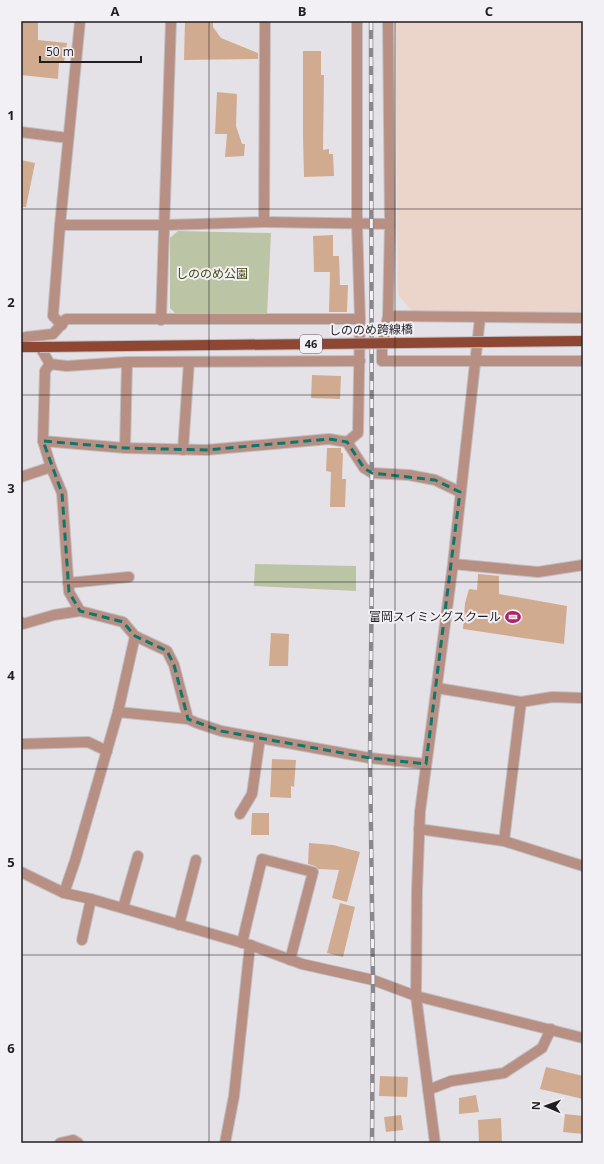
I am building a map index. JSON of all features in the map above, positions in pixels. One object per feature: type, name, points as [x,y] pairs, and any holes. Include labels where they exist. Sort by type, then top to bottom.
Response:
[{"type":"main road","name":"しののめ跨線橋","points":[[40,346],[583,341]]},
{"type":"main road","name":"46","points":[[21,346],[40,346]]},
{"type":"street","points":[[62,324],[53,316],[60,224],[80,21]]},
{"type":"street","points":[[161,320],[171,21]]},
{"type":"street","points":[[264,222],[265,21]]},
{"type":"street","points":[[347,442],[358,433],[360,361],[357,224],[357,21]]},
{"type":"street","points":[[388,21],[390,224],[388,316],[382,347],[382,361],[583,361]]},
{"type":"street","points":[[21,132],[68,138]]},
{"type":"street","points":[[60,224],[165,225],[264,222],[390,224]]},
{"type":"street","points":[[388,316],[583,318]]},
{"type":"street","points":[[435,1143],[416,996],[419,829],[426,764],[453,564],[480,318]]},
{"type":"street","points":[[21,339],[26,337],[53,334],[66,319],[360,319]]},
{"type":"street","points":[[40,346],[50,364]]},
{"type":"street","points":[[50,364],[67,366],[127,362],[360,361]]},
{"type":"street","points":[[125,448],[127,362]]},
{"type":"street","points":[[183,450],[189,362]]},
{"type":"street","points":[[50,364],[45,372],[43,441],[51,467],[62,493],[69,592],[80,611]]},
{"type":"street","points":[[43,441],[125,448],[206,450],[329,439],[347,442],[364,468],[372,473],[409,475],[435,480],[460,492]]},
{"type":"street","points":[[21,477],[51,467]]},
{"type":"street","points":[[453,564],[538,572],[583,565]]},
{"type":"street","points":[[68,583],[129,577]]},
{"type":"street","points":[[21,622],[23,624],[54,615],[80,611],[123,622],[135,636],[167,651],[174,665],[188,719]]},
{"type":"street","points":[[64,893],[75,861],[118,712],[135,636]]},
{"type":"street","points":[[437,688],[521,702],[552,697],[583,698]]},
{"type":"street","points":[[504,841],[521,702]]},
{"type":"street","points":[[118,712],[188,719],[221,731],[370,758],[426,764]]},
{"type":"street","points":[[240,814],[252,794],[260,738]]},
{"type":"street","points":[[21,744],[88,742],[107,750]]},
{"type":"street","points":[[419,829],[504,841],[583,866]]},
{"type":"street","points":[[123,908],[138,856]]},
{"type":"street","points":[[224,1143],[234,1096],[246,944],[262,859],[313,872],[290,960]]},
{"type":"street","points":[[179,925],[196,860]]},
{"type":"street","points":[[21,872],[64,893],[91,899],[246,944],[302,964],[372,980],[416,996],[583,1038]]},
{"type":"street","points":[[82,940],[91,899]]},
{"type":"street","points":[[428,1090],[451,1081],[504,1073],[542,1048],[550,1029]]},
{"type":"street","points":[[60,1143],[73,1140],[78,1143]]},
{"type":"highlighted area","points":[[329,439],[347,442],[364,468],[372,473],[435,480],[460,492],[426,764],[370,758],[221,731],[188,719],[174,665],[167,651],[135,636],[123,622],[80,611],[69,592],[62,493],[43,441],[125,448],[206,450]]},
{"type":"shaded area","points":[[395,21],[583,21],[583,312],[415,314],[398,295]]},
{"type":"green space","name":"しののめ公園","points":[[178,231],[271,233],[267,316],[178,316],[170,308],[170,238]]},
{"type":"green space","points":[[255,564],[356,566],[356,591],[254,586]]},
{"type":"building","points":[[21,21],[38,21],[38,40],[67,43],[64,63],[59,62],[58,79],[21,75]]},
{"type":"building","points":[[185,21],[213,21],[213,27],[221,38],[258,53],[258,59],[184,60]]},
{"type":"building","points":[[303,51],[321,51],[321,75],[324,75],[323,150],[329,149],[329,154],[333,154],[334,176],[304,177]]},
{"type":"building","points":[[217,92],[237,94],[236,126],[242,144],[245,144],[244,156],[225,157],[227,134],[215,134]]},
{"type":"building","points":[[21,160],[35,163],[26,207],[21,207]]},
{"type":"building","points":[[333,235],[333,256],[339,256],[340,285],[348,285],[347,312],[329,312],[330,272],[314,272],[313,236]]},
{"type":"building","points":[[312,375],[341,376],[340,399],[311,398]]},
{"type":"building","points":[[327,448],[341,448],[341,453],[343,453],[342,479],[346,479],[345,507],[330,507],[331,472],[326,471]]},
{"type":"building","points":[[478,574],[499,576],[499,594],[567,606],[564,644],[463,629],[465,603],[469,589],[477,590]]},
{"type":"building","points":[[271,633],[289,634],[288,666],[269,666]]},
{"type":"building","points":[[272,759],[296,760],[294,787],[291,786],[291,798],[270,797]]},
{"type":"building","points":[[252,813],[269,813],[269,835],[251,835]]},
{"type":"building","points":[[309,843],[333,845],[360,852],[347,902],[332,898],[339,870],[318,869],[315,866],[308,864]]},
{"type":"building","points":[[340,903],[355,907],[343,957],[327,953]]},
{"type":"building","points":[[546,1067],[583,1076],[583,1099],[540,1089]]},
{"type":"building","points":[[380,1076],[408,1077],[407,1097],[379,1096]]},
{"type":"building","points":[[476,1095],[479,1112],[459,1114],[459,1098]]},
{"type":"building","points":[[565,1114],[583,1116],[583,1134],[563,1132]]},
{"type":"building","points":[[401,1115],[403,1130],[386,1132],[384,1117]]},
{"type":"building","points":[[501,1118],[502,1143],[479,1143],[478,1120]]},
{"type":"railway","points":[[371,21],[372,562],[370,758],[373,980],[372,1143]]},
{"type":"place","name":"富岡スイミングスクール","points":[[513,617]]}]
